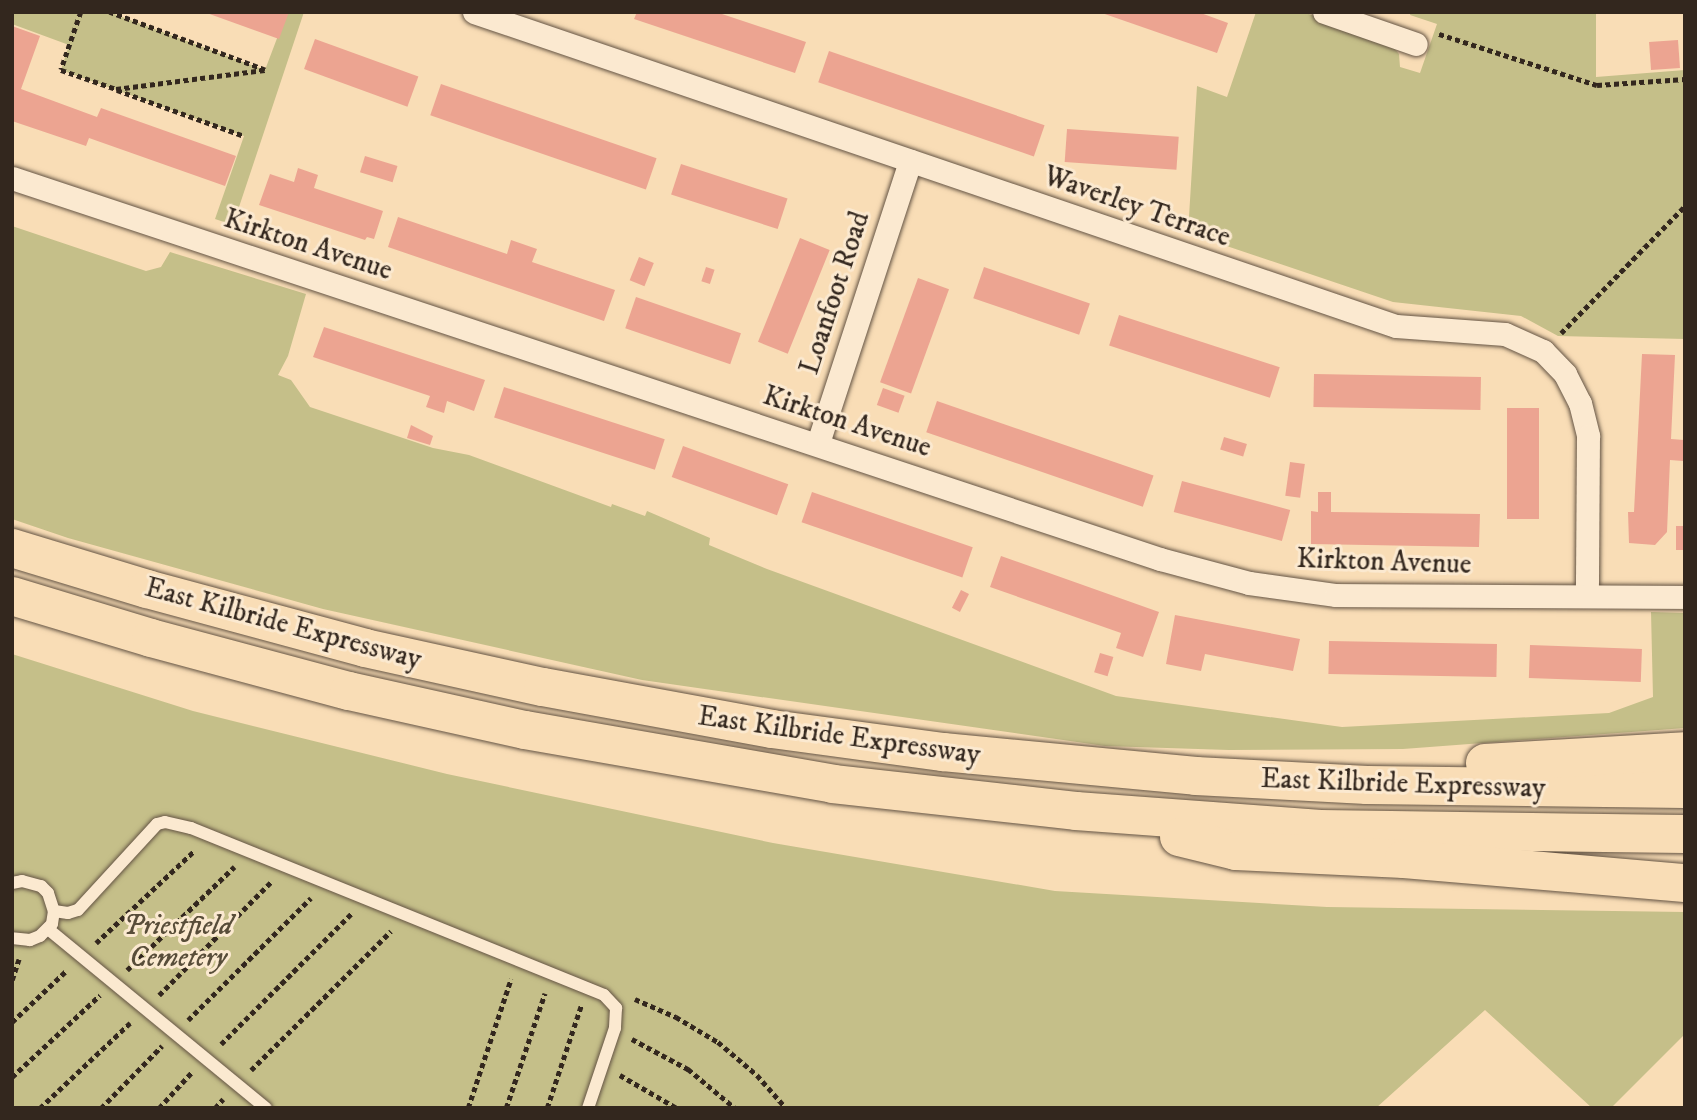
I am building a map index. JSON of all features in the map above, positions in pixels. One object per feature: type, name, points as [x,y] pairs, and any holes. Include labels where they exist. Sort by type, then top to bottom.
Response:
[{"type":"highway","name":"East Kilbride Expressway","points":[[12,548],[147,589],[365,648],[664,710],[943,752],[1196,776],[1367,785],[1685,789]]},
{"type":"highway","name":"East Kilbride Expressway","points":[[12,596],[151,638],[349,691],[525,730],[833,784],[1076,811],[1321,829],[1685,834]]},
{"type":"highway","points":[[1196,776],[1554,761],[1685,751]]},
{"type":"highway","points":[[1076,811],[1236,851],[1404,859],[1685,883]]},
{"type":"street","name":"Waverley Terrace","points":[[474,12],[1396,326],[1505,334],[1543,351],[1565,374],[1580,403],[1588,436],[1587,594]]},
{"type":"street","points":[[1324,12],[1416,44]]},
{"type":"street","name":"Loanfoot Road","points":[[818,443],[910,161]]},
{"type":"street","name":"Kirkton Avenue","points":[[12,178],[818,443],[1160,559],[1249,583],[1336,596],[1587,594],[1685,597]]},
{"type":"lane","points":[[54,911],[68,913],[78,910],[157,824],[175,823],[209,835],[587,988],[610,1000],[616,1008],[614,1032],[588,1108]]},
{"type":"lane","points":[[12,883],[22,881],[41,886],[48,893],[54,911],[48,929],[30,940],[12,938]]},
{"type":"lane","points":[[48,929],[266,1108]]},
{"type":"path","points":[[72,12],[80,14],[61,70],[244,136]]},
{"type":"path","points":[[109,12],[265,70],[116,89]]},
{"type":"path","points":[[1416,44],[1436,33],[1597,85],[1685,79]]},
{"type":"path","points":[[1543,351],[1685,206]]},
{"type":"path","points":[[12,1022],[209,835]]},
{"type":"path","points":[[12,1077],[250,852]]},
{"type":"path","points":[[40,1108],[145,1009],[287,867]]},
{"type":"path","points":[[102,1108],[327,883]]},
{"type":"path","points":[[159,1108],[367,899]]},
{"type":"path","points":[[215,1108],[407,915]]},
{"type":"path","points":[[468,1108],[518,960]]},
{"type":"path","points":[[506,1108],[552,974]]},
{"type":"path","points":[[547,1108],[587,988]]},
{"type":"path","points":[[610,1000],[629,997],[698,1029],[738,1058],[786,1108]]},
{"type":"path","points":[[614,1032],[674,1060],[715,1088],[735,1108]]},
{"type":"path","points":[[602,1068],[639,1083],[677,1108]]},
{"type":"green space","points":[[12,12],[72,12],[79,15],[81,12],[109,12],[265,70],[287,12],[304,12],[233,225],[215,219],[244,136],[61,70],[69,45],[12,24]]},
{"type":"green space","points":[[1256,12],[1303,12],[1389,42],[1399,54],[1400,67],[1420,73],[1437,24],[1410,15],[1411,12],[1596,12],[1596,77],[1685,70],[1685,339],[1558,336],[1521,316],[1393,302],[1188,233],[1197,86],[1227,97]]},
{"type":"green space","points":[[12,226],[146,271],[161,267],[170,252],[306,294],[288,356],[278,375],[291,380],[310,407],[433,448],[469,455],[611,507],[612,504],[645,516],[647,511],[710,538],[709,545],[767,569],[1116,696],[1342,727],[1609,713],[1653,697],[1651,612],[1685,613],[1685,728],[1403,749],[1229,750],[1105,746],[642,680],[323,609],[68,538],[12,519]]},
{"type":"green space","name":"Priestfield Cemetery","points":[[12,654],[193,711],[447,774],[773,843],[1055,891],[1327,907],[1685,912],[1685,1034],[1611,1108],[1592,1108],[1485,1010],[1376,1108],[12,1108]]},
{"type":"building","points":[[204,12],[289,12],[279,39]]},
{"type":"building","points":[[637,12],[716,12],[806,42],[795,73],[634,19]]},
{"type":"building","points":[[1099,12],[1198,12],[1228,23],[1217,53]]},
{"type":"building","points":[[12,26],[40,36],[21,89],[97,117],[101,108],[236,156],[225,186],[89,138],[86,146],[12,121]]},
{"type":"building","points":[[315,39],[418,77],[407,107],[304,69]]},
{"type":"building","points":[[1678,40],[1680,68],[1651,70],[1649,42]]},
{"type":"building","points":[[829,51],[1045,125],[1034,156],[818,82]]},
{"type":"building","points":[[441,84],[657,158],[646,189],[430,115]]},
{"type":"building","points":[[1067,129],[1179,137],[1176,170],[1065,162]]},
{"type":"building","points":[[365,156],[398,166],[393,182],[360,172]]},
{"type":"building","points":[[681,164],[788,199],[778,229],[671,194]]},
{"type":"building","points":[[298,168],[318,175],[314,188],[383,211],[374,239],[367,237],[365,240],[259,205],[270,174],[294,182]]},
{"type":"building","points":[[398,217],[507,254],[511,240],[537,249],[532,262],[615,290],[604,321],[388,247]]},
{"type":"building","points":[[800,238],[830,250],[788,354],[758,342]]},
{"type":"building","points":[[639,257],[654,263],[644,286],[630,280]]},
{"type":"building","points":[[706,267],[715,270],[710,284],[701,281]]},
{"type":"building","points":[[984,267],[1090,303],[1079,335],[973,298]]},
{"type":"building","points":[[918,278],[949,289],[911,394],[880,382]]},
{"type":"building","points":[[636,297],[741,333],[730,364],[625,328]]},
{"type":"building","points":[[1119,315],[1280,367],[1270,398],[1109,345]]},
{"type":"building","points":[[324,327],[485,380],[474,411],[447,401],[444,413],[426,407],[430,396],[313,357]]},
{"type":"building","points":[[1642,354],[1675,355],[1671,439],[1684,440],[1683,461],[1670,460],[1667,532],[1655,545],[1629,543],[1628,512],[1634,512]]},
{"type":"building","points":[[1314,374],[1481,377],[1480,410],[1313,407]]},
{"type":"building","points":[[504,387],[665,439],[655,470],[494,417]]},
{"type":"building","points":[[883,388],[905,396],[898,413],[877,405]]},
{"type":"building","points":[[937,401],[1154,476],[1143,507],[926,432]]},
{"type":"building","points":[[1507,408],[1539,408],[1539,519],[1507,519]]},
{"type":"building","points":[[411,425],[433,436],[430,445],[407,438]]},
{"type":"building","points":[[1224,437],[1247,444],[1243,456],[1220,449]]},
{"type":"building","points":[[683,446],[788,484],[777,515],[672,477]]},
{"type":"building","points":[[1290,462],[1305,464],[1300,498],[1285,496]]},
{"type":"building","points":[[1182,481],[1290,510],[1282,541],[1174,512]]},
{"type":"building","points":[[812,492],[973,547],[962,578],[802,522]]},
{"type":"building","points":[[1318,492],[1331,492],[1331,512],[1480,514],[1479,547],[1311,544],[1311,511],[1318,512]]},
{"type":"building","points":[[1676,526],[1685,526],[1685,550],[1676,550]]},
{"type":"building","points":[[1001,556],[1159,612],[1143,657],[1116,648],[1121,633],[990,587]]},
{"type":"building","points":[[961,590],[969,594],[960,612],[952,608]]},
{"type":"building","points":[[1175,615],[1300,639],[1293,671],[1205,654],[1201,671],[1166,664]]},
{"type":"building","points":[[1329,641],[1497,644],[1496,677],[1328,674]]},
{"type":"building","points":[[1530,645],[1642,649],[1641,682],[1529,678]]},
{"type":"building","points":[[1100,653],[1113,657],[1108,676],[1094,672]]}]
